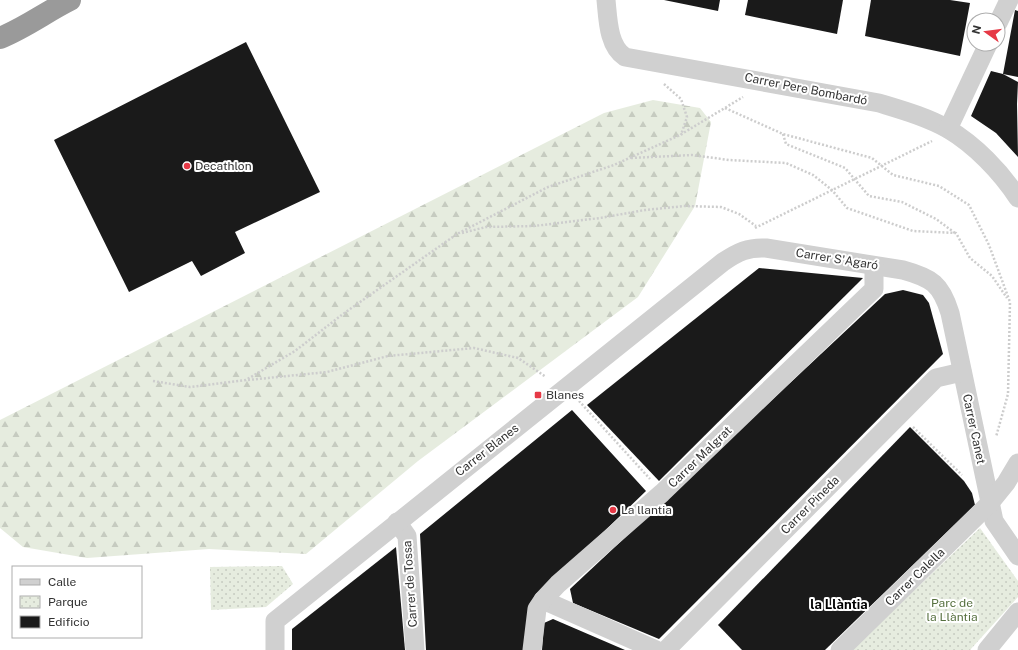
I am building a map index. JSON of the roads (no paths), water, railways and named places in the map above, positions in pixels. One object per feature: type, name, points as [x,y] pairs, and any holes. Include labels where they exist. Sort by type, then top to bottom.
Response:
[{"type":"highway","points":[[0,34],[8,24],[36,0]]},
{"type":"highway","points":[[0,38],[17,32],[37,18],[70,0]]},
{"type":"street","name":"Carrer Pere Bombardó","points":[[606,0],[614,46],[618,53],[625,57],[879,103],[910,112],[948,129],[971,147],[992,166],[1018,198]]},
{"type":"street","points":[[1003,12],[1009,0]]},
{"type":"street","points":[[948,129],[984,52]]},
{"type":"street","name":"Carrer S'Agaró","points":[[730,257],[752,247],[766,248],[903,270],[923,275],[936,283],[945,296]]},
{"type":"street","name":"Carrer Blanes","points":[[275,650],[275,620],[730,257]]},
{"type":"street","name":"Carrer Malgrat","points":[[532,650],[538,609],[542,600],[558,584],[662,493],[874,290],[874,266]]},
{"type":"street","name":"Carrer Canet","points":[[945,296],[989,504],[994,521],[1018,556]]},
{"type":"street","name":"Carrer Pineda","points":[[666,650],[936,378],[962,372]]},
{"type":"street","points":[[989,504],[1006,483],[1018,463]]},
{"type":"street","name":"Carrer Calella","points":[[840,650],[989,504]]},
{"type":"street","name":"Carrer de Tossa","points":[[397,522],[407,536],[414,649]]},
{"type":"street","points":[[542,600],[656,650]]},
{"type":"street","points":[[987,650],[1018,612]]},
{"type":"place","name":"Decathlon","points":[[187,166]]},
{"type":"place","name":"Blanes","points":[[538,395]]},
{"type":"place","name":"La llantia","points":[[613,510]]},
{"type":"district","name":"la Llàntia","points":[[839,604]]},
{"type":"park label","name":"Parc de la Llàntia","points":[[952,610]]}]
